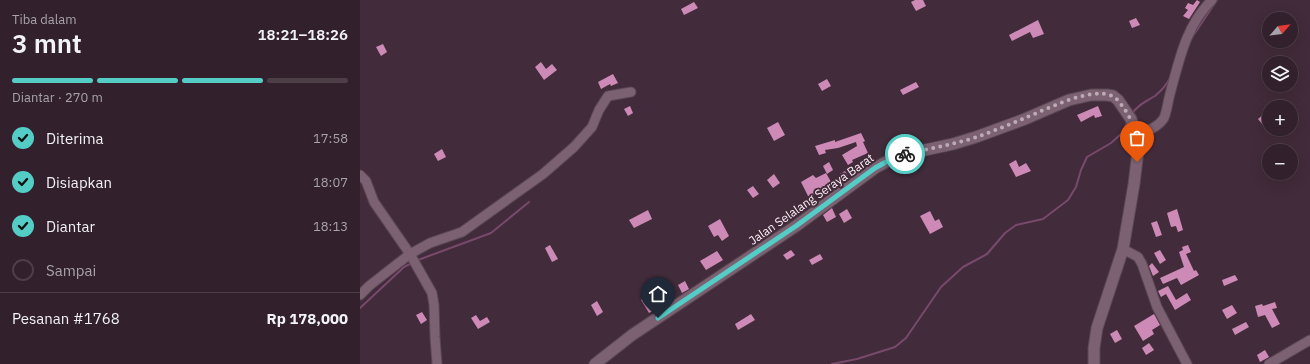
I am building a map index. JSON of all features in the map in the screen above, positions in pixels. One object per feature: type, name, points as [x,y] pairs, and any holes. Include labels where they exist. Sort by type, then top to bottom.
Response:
[{"type":"street","points":[[1136,135],[1154,128],[1165,117],[1190,29],[1204,7],[1212,0]]},
{"type":"street","points":[[360,295],[369,286],[410,254],[430,243],[462,232],[543,174],[574,147],[594,124],[608,96],[631,92]]},
{"type":"street","name":"Jalan Selalang Seraya Barat","points":[[595,364],[632,336],[796,226],[875,168],[897,156],[953,144],[976,137],[1025,119],[1069,100],[1091,95],[1107,95],[1113,96],[1118,100],[1131,119],[1136,135],[1138,151],[1123,248],[1097,328],[1094,348],[1094,364]]},
{"type":"street","points":[[360,175],[366,181],[374,202],[410,254],[432,293],[438,364]]},
{"type":"street","points":[[1123,248],[1138,257],[1142,264],[1157,307],[1187,364]]},
{"type":"street","points":[[1269,364],[1310,340]]},
{"type":"building","points":[[915,0],[923,0],[926,6],[916,11],[911,2]]},
{"type":"building","points":[[1197,0],[1200,2],[1189,19],[1183,16],[1188,10],[1185,8],[1188,3],[1193,5]]},
{"type":"building","points":[[694,2],[698,8],[684,15],[681,9]]},
{"type":"building","points":[[1136,18],[1140,25],[1132,28],[1129,21]]},
{"type":"building","points":[[1038,20],[1044,34],[1033,38],[1030,32],[1012,41],[1009,35]]},
{"type":"building","points":[[383,44],[387,52],[381,56],[376,47]]},
{"type":"building","points":[[541,62],[546,69],[552,64],[557,70],[544,80],[535,67]]},
{"type":"building","points":[[613,74],[618,83],[611,86],[610,84],[601,89],[598,82]]},
{"type":"building","points":[[827,79],[831,86],[822,91],[818,84]]},
{"type":"building","points":[[916,82],[919,87],[903,95],[900,90]]},
{"type":"building","points":[[630,106],[633,113],[628,116],[624,109]]},
{"type":"building","points":[[1098,106],[1102,116],[1095,118],[1094,115],[1081,122],[1077,115]]},
{"type":"building","points":[[1262,116],[1262,124],[1258,119]]},
{"type":"building","points":[[778,122],[785,135],[774,141],[767,128]]},
{"type":"building","points":[[861,133],[868,153],[852,160],[853,162],[848,165],[842,155],[857,146],[856,142],[838,148],[825,150],[826,153],[819,155],[815,146],[835,140],[835,142]]},
{"type":"building","points":[[442,149],[446,157],[438,161],[434,154]]},
{"type":"building","points":[[1016,160],[1019,167],[1026,163],[1031,171],[1016,177],[1009,164]]},
{"type":"building","points":[[829,162],[833,170],[827,174],[823,166]]},
{"type":"building","points":[[845,171],[849,178],[844,182],[840,174]]},
{"type":"building","points":[[826,173],[835,189],[828,194],[825,189],[809,198],[801,182],[813,175],[816,178]]},
{"type":"building","points":[[774,174],[780,183],[773,188],[767,180]]},
{"type":"building","points":[[753,186],[759,194],[753,198],[747,190]]},
{"type":"building","points":[[832,208],[836,217],[827,222],[823,215]]},
{"type":"building","points":[[847,209],[852,218],[844,223],[839,214]]},
{"type":"building","points":[[1177,209],[1183,230],[1178,232],[1176,226],[1171,227],[1167,213]]},
{"type":"building","points":[[648,210],[652,219],[634,228],[629,220]]},
{"type":"building","points":[[930,211],[935,221],[939,219],[943,227],[930,234],[920,216]]},
{"type":"building","points":[[720,219],[729,236],[722,241],[718,235],[714,237],[708,226]]},
{"type":"building","points":[[1157,221],[1162,235],[1156,237],[1151,223]]},
{"type":"building","points":[[550,245],[558,259],[552,262],[545,248]]},
{"type":"building","points":[[1188,245],[1191,252],[1186,254],[1194,271],[1196,270],[1199,275],[1181,285],[1177,278],[1163,284],[1160,278],[1184,267],[1179,252],[1183,250],[1182,247]]},
{"type":"building","points":[[791,250],[795,255],[787,260],[783,255]]},
{"type":"building","points":[[1160,250],[1166,260],[1160,264],[1154,253]]},
{"type":"building","points":[[717,251],[723,260],[706,270],[700,261]]},
{"type":"building","points":[[820,254],[823,259],[812,265],[809,260]]},
{"type":"building","points":[[1152,263],[1159,272],[1153,276],[1149,266]]},
{"type":"building","points":[[1235,275],[1238,280],[1224,286],[1222,280]]},
{"type":"building","points":[[685,281],[689,289],[682,293],[678,285]]},
{"type":"building","points":[[1168,286],[1176,300],[1187,293],[1191,300],[1175,310],[1166,294],[1161,297],[1158,291]]},
{"type":"building","points":[[652,294],[659,307],[649,313],[641,300]]},
{"type":"building","points":[[597,301],[603,312],[597,316],[591,305]]},
{"type":"building","points":[[1275,302],[1277,308],[1272,309],[1280,324],[1272,328],[1265,315],[1258,317],[1255,306],[1262,304],[1263,306]]},
{"type":"building","points":[[1232,305],[1237,313],[1227,319],[1222,310]]},
{"type":"building","points":[[422,312],[427,320],[421,324],[416,315]]},
{"type":"building","points":[[751,314],[755,320],[738,330],[735,324]]},
{"type":"building","points":[[1154,314],[1160,325],[1152,330],[1154,334],[1143,341],[1134,326]]},
{"type":"building","points":[[476,315],[480,321],[487,317],[490,322],[478,329],[471,318]]},
{"type":"building","points":[[1246,322],[1249,327],[1235,335],[1232,329]]},
{"type":"building","points":[[1117,330],[1122,339],[1115,343],[1110,334]]},
{"type":"building","points":[[1149,343],[1154,350],[1146,355],[1142,348]]},
{"type":"building","points":[[1265,350],[1269,357],[1260,362],[1257,355]]},
{"type":"waterway","points":[[1191,39],[1217,0]]},
{"type":"waterway","points":[[1132,114],[1139,106],[1155,96],[1166,85],[1170,78]]},
{"type":"waterway","points":[[832,364],[857,359],[895,347],[906,338],[941,287],[963,267],[987,254],[1005,233],[1016,225],[1043,219],[1068,200],[1076,187],[1087,157],[1111,143],[1121,134],[1127,123]]},
{"type":"waterway","points":[[418,260],[491,233],[529,202]]},
{"type":"waterway","points":[[360,308],[404,267],[412,263]]},
{"type":"way so far","points":[[905,154],[953,144],[976,137],[1025,119],[1069,100],[1091,95],[1107,95],[1113,96],[1118,100],[1131,119],[1136,135],[1138,151],[1137,162]]},
{"type":"route","points":[[658,318],[796,226],[875,168],[897,156],[905,154]]}]
